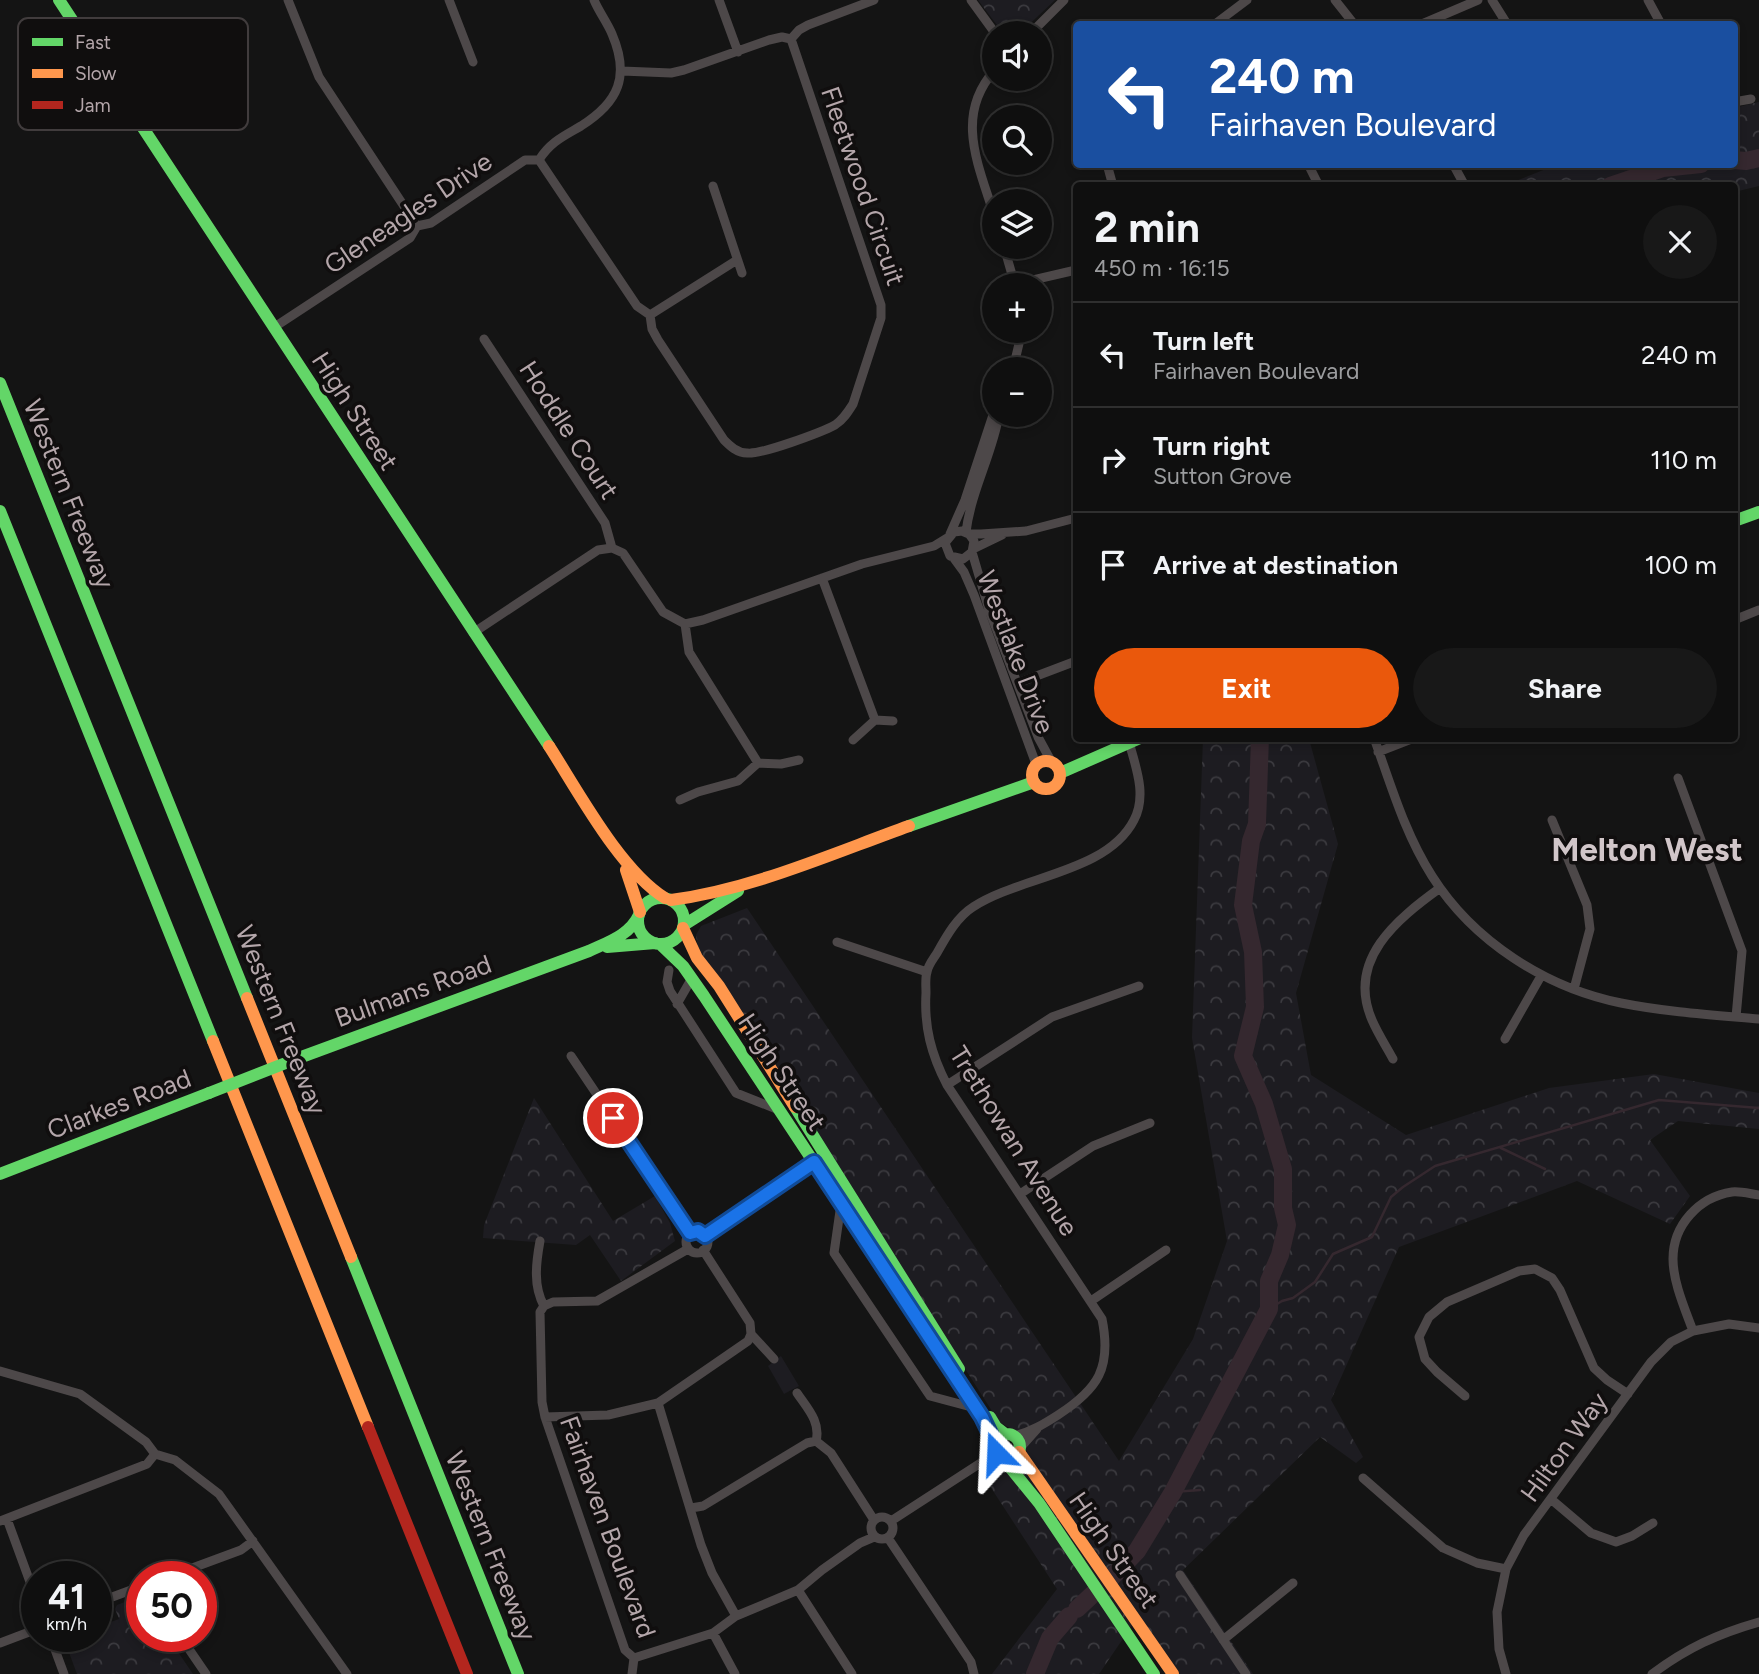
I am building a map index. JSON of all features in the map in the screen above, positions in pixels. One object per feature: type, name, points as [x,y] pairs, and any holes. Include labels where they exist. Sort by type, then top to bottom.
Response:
[{"type":"main road","name":"High Street","points":[[59,0],[71,18]]},
{"type":"main road","name":"High Street","points":[[144,130],[615,846],[639,878],[650,889],[668,899]]},
{"type":"main road","name":"Western Freeway","points":[[0,383],[518,1674]]},
{"type":"main road","points":[[0,511],[467,1674]]},
{"type":"main road","points":[[1738,520],[1759,512]]},
{"type":"main road","points":[[1060,773],[1133,742]]},
{"type":"main road","points":[[1043,760],[1057,765],[1060,773],[1058,782],[1051,788],[1041,788],[1034,782],[1032,773],[1036,764],[1043,760]]},
{"type":"main road","points":[[750,883],[683,927],[673,941],[658,943],[643,935],[638,922],[640,914],[652,900],[701,896],[750,883],[1034,782]]},
{"type":"main road","name":"High Street","points":[[615,846],[632,881],[640,914]]},
{"type":"main road","points":[[668,899],[683,913],[683,927]]},
{"type":"main road","name":"Bulmans Road","points":[[253,1076],[589,951],[620,936],[635,924],[640,914]]},
{"type":"main road","name":"High Street","points":[[683,927],[697,958],[719,986],[996,1427],[1014,1443],[1172,1674]]},
{"type":"main road","name":"High Street","points":[[658,943],[674,955],[692,978],[975,1408],[998,1452],[1040,1503],[1154,1674]]},
{"type":"main road","name":"Bulmans Road","points":[[589,951],[658,943]]},
{"type":"main road","name":"Clarkes Road","points":[[0,1174],[253,1076]]},
{"type":"main road","points":[[997,1439],[1014,1443],[1013,1459],[998,1452],[997,1439]]},
{"type":"street","points":[[288,0],[319,78],[417,226]]},
{"type":"street","points":[[449,0],[473,62]]},
{"type":"street","points":[[594,0],[611,32],[620,55],[622,71],[671,73],[769,40],[782,37],[791,39],[807,25],[874,0]]},
{"type":"street","points":[[719,0],[738,52]]},
{"type":"street","points":[[971,0],[986,21]]},
{"type":"street","points":[[1043,21],[1064,0]]},
{"type":"street","points":[[1219,21],[1247,0]]},
{"type":"street","points":[[1335,0],[1352,21]]},
{"type":"street","points":[[1429,21],[1478,0]]},
{"type":"street","points":[[1492,0],[1505,21]]},
{"type":"street","points":[[1648,0],[1659,21]]},
{"type":"street","name":"Fleetwood Circuit","points":[[539,160],[637,306],[650,315],[652,329],[658,341],[724,440],[734,450],[747,454],[764,451],[835,425],[847,415],[853,404],[881,318],[881,305],[791,39]]},
{"type":"street","name":"Gleneagles Drive","points":[[273,328],[410,238],[417,226],[431,223],[525,160],[539,160],[548,146],[591,119],[612,99],[622,71]]},
{"type":"street","points":[[982,91],[972,111],[972,138],[987,189]]},
{"type":"street","points":[[1738,101],[1751,99]]},
{"type":"street","points":[[713,186],[742,273]]},
{"type":"street","points":[[650,315],[737,261]]},
{"type":"street","points":[[1052,276],[1073,271]]},
{"type":"street","name":"Hoddle Court","points":[[484,339],[605,523],[612,548]]},
{"type":"street","points":[[951,556],[945,547],[948,536],[965,500],[989,427]]},
{"type":"street","points":[[973,551],[974,541],[968,533],[971,504],[997,427]]},
{"type":"street","points":[[473,633],[598,550],[612,548],[623,553],[663,612],[685,624],[862,564],[934,546],[958,530],[968,533],[1026,531],[1073,519]]},
{"type":"street","points":[[914,551],[938,552],[964,559],[973,551],[1010,532]]},
{"type":"street","name":"Westlake Drive","points":[[973,551],[989,610],[1038,737],[1051,761]]},
{"type":"street","name":"Westlake Drive","points":[[951,556],[964,572],[974,595],[1036,764]]},
{"type":"street","points":[[822,578],[875,720]]},
{"type":"street","points":[[1738,618],[1759,610]]},
{"type":"street","points":[[685,624],[689,652],[758,763]]},
{"type":"street","points":[[1017,683],[1073,662]]},
{"type":"street","points":[[853,740],[875,720],[893,721]]},
{"type":"street","name":"Trethowan Avenue","points":[[1014,1443],[1082,1399],[1102,1370],[1107,1341],[1102,1319],[1091,1301],[947,1085],[935,1061],[928,1038],[925,1009],[927,972],[952,930],[971,908],[1093,858],[1124,837],[1135,818],[1141,792],[1135,742]]},
{"type":"street","points":[[1375,742],[1410,836],[1440,888],[1482,936],[1541,976],[1619,1003],[1759,1019]]},
{"type":"street","points":[[1378,752],[1404,742]]},
{"type":"street","points":[[680,800],[738,781],[758,763],[781,764],[799,760]]},
{"type":"street","points":[[1678,778],[1742,951],[1736,1017]]},
{"type":"street","points":[[1552,820],[1587,905],[1590,929],[1574,989]]},
{"type":"street","points":[[1393,1059],[1371,1019],[1366,985],[1369,966],[1376,947],[1390,929],[1440,888]]},
{"type":"street","points":[[837,942],[927,972]]},
{"type":"street","points":[[669,970],[667,982],[677,1004],[736,1093],[780,1111]]},
{"type":"street","points":[[1505,1039],[1541,976]]},
{"type":"street","points":[[677,1004],[692,978]]},
{"type":"street","points":[[947,1085],[1052,1017],[1139,986]]},
{"type":"street","points":[[571,1056],[690,1233]]},
{"type":"street","points":[[1020,1194],[1093,1146],[1150,1124]]},
{"type":"street","points":[[705,1236],[814,1162]]},
{"type":"street","points":[[1693,1331],[1673,1261],[1675,1237],[1685,1219],[1712,1199],[1734,1192],[1759,1195]]},
{"type":"street","points":[[841,1204],[834,1253],[852,1282],[930,1396],[975,1408]]},
{"type":"street","points":[[688,1249],[696,1252],[703,1250],[707,1242],[705,1236],[698,1231],[690,1233]]},
{"type":"street","points":[[688,1249],[686,1242],[690,1233]]},
{"type":"street","name":"Fairhaven Boulevard","points":[[540,1241],[536,1283],[544,1306],[539,1321],[545,1418],[625,1650],[634,1658],[713,1633],[736,1616],[798,1590],[851,1549],[874,1537]]},
{"type":"street","points":[[544,1306],[553,1302],[597,1301],[688,1249]]},
{"type":"street","points":[[545,1418],[608,1415],[658,1403],[748,1340],[751,1334],[750,1323],[703,1250]]},
{"type":"street","points":[[1091,1301],[1166,1250]]},
{"type":"street","points":[[1465,1396],[1425,1359],[1419,1337],[1429,1317],[1447,1302],[1519,1271],[1535,1269],[1552,1278],[1560,1290],[1594,1368],[1628,1394]]},
{"type":"street","name":"Hilton Way","points":[[1506,1674],[1499,1649],[1497,1612],[1506,1569],[1524,1535],[1651,1362],[1671,1342],[1693,1331],[1729,1324],[1759,1328]]},
{"type":"street","points":[[751,1334],[774,1359]]},
{"type":"street","points":[[0,1371],[80,1394],[146,1442],[155,1454],[175,1460],[219,1494],[347,1674]]},
{"type":"street","points":[[797,1393],[819,1431],[816,1441]]},
{"type":"street","points":[[658,1403],[712,1573],[736,1616]]},
{"type":"street","points":[[691,1508],[703,1506],[807,1443],[816,1441]]},
{"type":"street","points":[[816,1441],[831,1453],[874,1520],[871,1530],[874,1537],[888,1538],[893,1531],[891,1521]]},
{"type":"street","points":[[891,1521],[998,1452]]},
{"type":"street","points":[[21,1563],[3,1520],[147,1464],[155,1454]]},
{"type":"street","points":[[1363,1478],[1443,1548],[1477,1563],[1506,1569]]},
{"type":"street","points":[[1552,1500],[1591,1533],[1616,1542],[1653,1523]]},
{"type":"street","points":[[874,1520],[882,1517],[891,1521]]},
{"type":"street","points":[[888,1538],[974,1672]]},
{"type":"street","points":[[211,1561],[241,1550],[253,1541]]},
{"type":"street","name":"High Street","points":[[1180,1575],[1246,1674]]},
{"type":"street","points":[[1223,1640],[1293,1583]]},
{"type":"street","points":[[798,1590],[852,1674]]},
{"type":"street","points":[[1652,1674],[1680,1654],[1714,1636],[1759,1622]]},
{"type":"street","points":[[713,1633],[735,1674]]},
{"type":"street","points":[[0,1643],[21,1635]]},
{"type":"street","points":[[56,1652],[64,1674]]},
{"type":"street","points":[[191,1652],[206,1674]]},
{"type":"street","points":[[632,1674],[634,1658]]},
{"type":"green space","points":[[978,0],[1055,0],[1033,21],[994,21]]},
{"type":"green space","points":[[1759,102],[1759,186],[1738,191],[1738,182],[1514,182],[1548,168],[1738,168],[1738,107]]},
{"type":"green space","points":[[1203,742],[1310,742],[1338,844],[1296,993],[1311,1075],[1406,1135],[1549,1088],[1654,1074],[1759,1093],[1759,1129],[1678,1121],[1650,1140],[1690,1196],[1670,1224],[1577,1181],[1399,1247],[1331,1400],[1363,1457],[1356,1463],[1320,1437],[1183,1570],[1253,1674],[1176,1674],[1137,1618],[1099,1674],[992,1674],[1057,1589],[984,1477],[1028,1458],[1025,1445],[1015,1432],[999,1422],[698,949],[696,935],[701,926],[747,908],[1119,1461],[1193,1339],[1227,1241],[1192,1038]]},
{"type":"green space","points":[[534,1098],[613,1221],[655,1196],[670,1223],[675,1241],[621,1281],[590,1235],[576,1245],[483,1238],[484,1225]]},
{"type":"green space","points":[[781,1356],[799,1386],[784,1394],[768,1366]]},
{"type":"green space","points":[[126,1602],[126,1652],[178,1652],[193,1674],[77,1674],[69,1652],[112,1652],[112,1622],[119,1619],[115,1609],[117,1605]]},
{"type":"waterway","points":[[1738,160],[1759,158]]},
{"type":"waterway","points":[[1622,182],[1663,168]]},
{"type":"waterway","points":[[1112,1577],[1137,1551],[1173,1492],[1269,1309],[1269,1281],[1280,1255],[1287,1225],[1283,1208],[1283,1169],[1264,1104],[1243,1056],[1255,1007],[1253,952],[1243,905],[1251,841],[1257,824],[1260,742]]},
{"type":"waterway","points":[[1269,1309],[1293,1298],[1315,1282],[1333,1254],[1372,1237],[1391,1197],[1435,1166],[1659,1100],[1759,1108]]},
{"type":"waterway","points":[[1501,1148],[1545,1169]]},
{"type":"waterway","points":[[1173,1492],[1200,1490]]},
{"type":"waterway","points":[[1077,1609],[1093,1594]]},
{"type":"waterway","points":[[1035,1674],[1050,1638],[1069,1616]]},
{"type":"traffic: fast","points":[[59,0],[71,18]]},
{"type":"traffic: fast","points":[[144,130],[549,746]]},
{"type":"traffic: fast","points":[[0,383],[247,998]]},
{"type":"traffic: fast","points":[[0,511],[213,1041]]},
{"type":"traffic: fast","points":[[1738,520],[1759,512]]},
{"type":"traffic: fast","points":[[1060,773],[1131,742]]},
{"type":"traffic: fast","points":[[909,826],[1034,782]]},
{"type":"traffic: fast","points":[[684,925],[738,891]]},
{"type":"traffic: fast","points":[[661,898],[677,905],[684,921],[677,937],[661,944],[645,937],[638,921],[645,905],[661,898]]},
{"type":"traffic: fast","points":[[296,1059],[589,951],[624,933],[639,915]]},
{"type":"traffic: fast","points":[[607,947],[655,943]]},
{"type":"traffic: fast","points":[[660,944],[683,966],[704,996],[982,1417],[995,1444]]},
{"type":"traffic: fast","points":[[209,1093],[296,1059]]},
{"type":"traffic: fast","points":[[0,1174],[209,1093]]},
{"type":"traffic: fast","points":[[795,1107],[959,1369]]},
{"type":"traffic: fast","points":[[351,1257],[518,1674]]},
{"type":"traffic: fast","points":[[990,1417],[996,1427],[1005,1434]]},
{"type":"traffic: fast","points":[[1007,1434],[1016,1438],[1020,1447],[1016,1456],[1007,1460],[998,1456],[994,1447],[998,1438],[1007,1434]]},
{"type":"traffic: fast","points":[[1004,1460],[1039,1503],[1154,1674]]},
{"type":"traffic: slow","points":[[549,746],[616,849],[632,869],[665,898]]},
{"type":"traffic: slow","points":[[1046,761],[1056,765],[1060,775],[1056,785],[1046,789],[1036,785],[1032,775],[1036,765],[1046,761]]},
{"type":"traffic: slow","points":[[671,900],[762,879],[909,826]]},
{"type":"traffic: slow","points":[[626,870],[640,912]]},
{"type":"traffic: slow","points":[[683,928],[697,958],[719,986],[795,1107]]},
{"type":"traffic: slow","points":[[247,998],[351,1257]]},
{"type":"traffic: slow","points":[[213,1041],[368,1427]]},
{"type":"traffic: slow","points":[[1019,1452],[1173,1674]]},
{"type":"traffic: jam","points":[[368,1427],[467,1674]]},
{"type":"district","name":"Melton West","points":[[1647,849]]},
{"type":"route","points":[[613,1118],[690,1233],[698,1231],[705,1236],[814,1162],[982,1417],[995,1444],[996,1453]]}]
